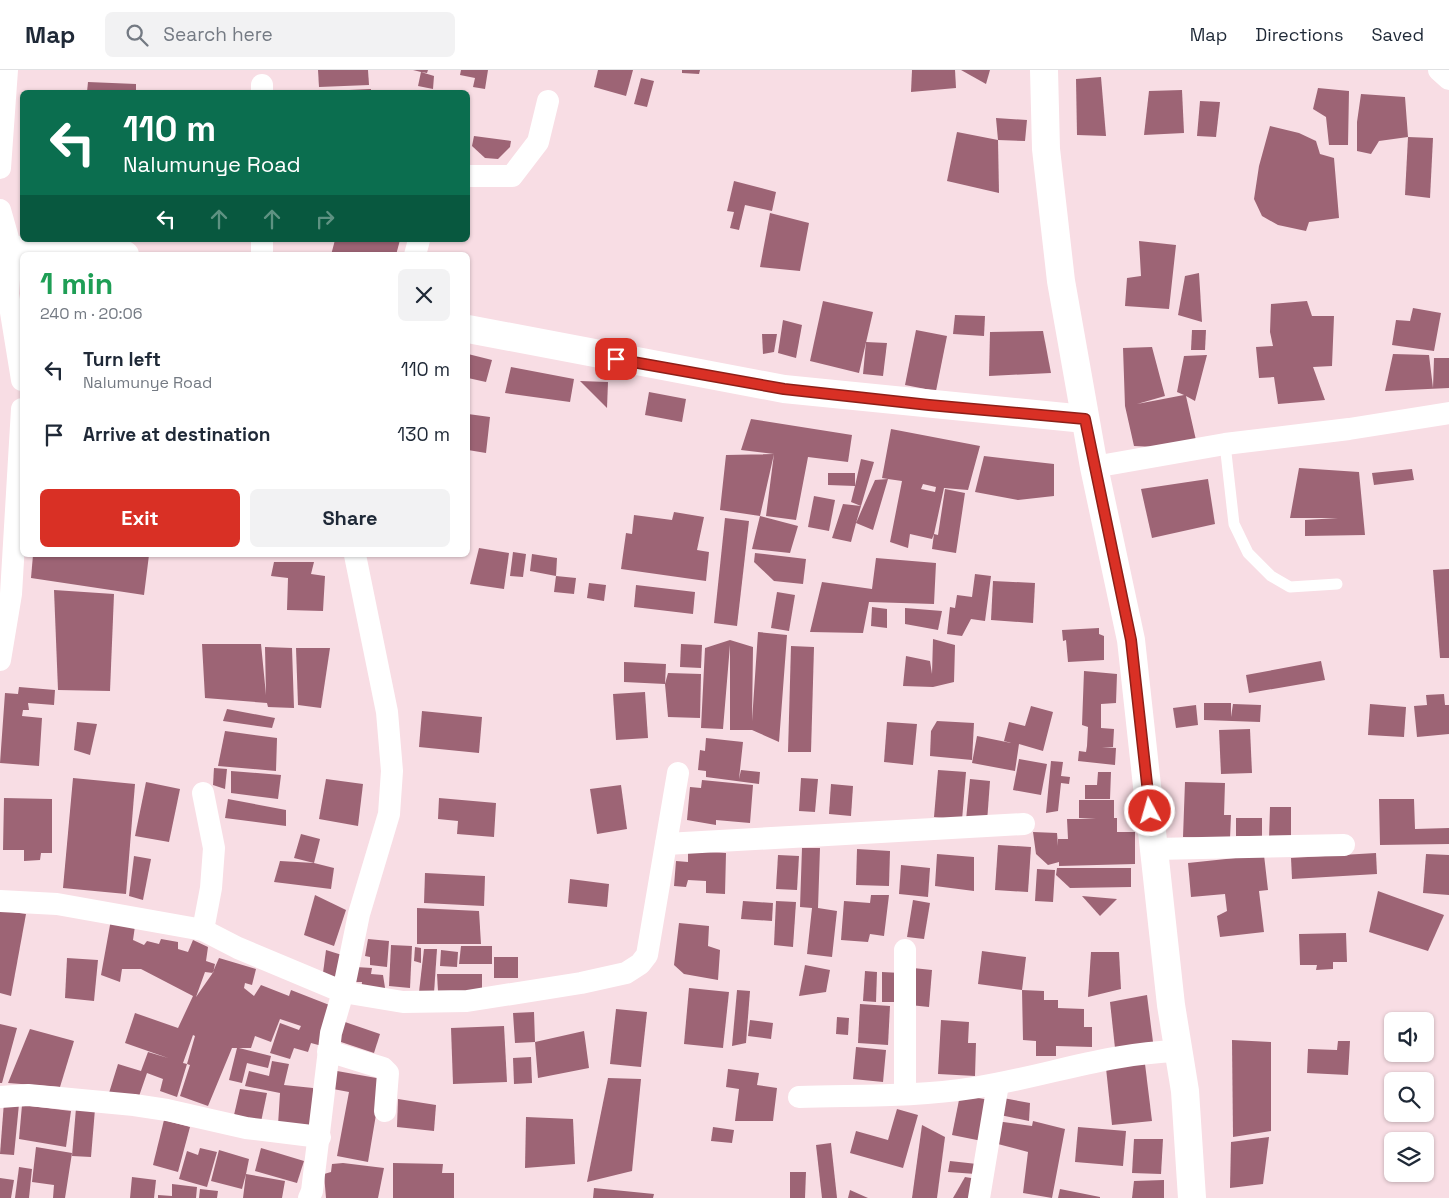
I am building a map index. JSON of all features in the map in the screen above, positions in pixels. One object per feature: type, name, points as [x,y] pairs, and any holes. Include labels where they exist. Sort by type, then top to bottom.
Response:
[{"type":"street","points":[[0,168],[6,70]]},
{"type":"street","points":[[1044,70],[1046,149],[1061,281],[1094,468],[1131,640],[1178,1052],[1185,1091],[1192,1198]]},
{"type":"street","points":[[1439,70],[1449,79]]},
{"type":"street","points":[[470,176],[512,176],[538,142],[548,101]]},
{"type":"street","points":[[0,210],[6,249],[8,294],[20,368]]},
{"type":"street","points":[[6,249],[66,252]]},
{"type":"street","points":[[470,329],[784,389],[929,405],[1085,419]]},
{"type":"street","points":[[1094,468],[1225,444],[1349,429],[1449,413]]},
{"type":"street","points":[[0,660],[11,594],[20,443]]},
{"type":"street","points":[[309,1198],[312,1191],[320,1137],[328,1052],[359,914],[389,814],[392,771],[388,712],[355,557]]},
{"type":"street","points":[[0,901],[66,905],[203,930],[238,948],[343,992],[403,1002],[467,1001],[554,987],[626,973],[640,964],[648,955],[678,773]]},
{"type":"street","points":[[202,793],[214,848],[211,888],[203,930]]},
{"type":"street","points":[[666,844],[1024,824]]},
{"type":"street","points":[[1155,849],[1344,845]]},
{"type":"street","points":[[904,1094],[905,950]]},
{"type":"street","points":[[328,1052],[383,1068],[388,1073],[385,1111]]},
{"type":"street","points":[[799,1097],[904,1094],[972,1088],[998,1084],[1085,1062],[1132,1054],[1178,1052]]},
{"type":"street","points":[[979,1198],[998,1084]]},
{"type":"street","points":[[0,1097],[28,1095],[134,1105],[167,1110],[246,1128],[320,1137]]},
{"type":"lane","points":[[1225,444],[1234,524],[1248,553],[1270,576],[1290,587],[1337,584]]},
{"type":"building","points":[[318,70],[368,70],[369,85],[319,87]]},
{"type":"building","points":[[413,70],[428,70],[427,73]]},
{"type":"building","points":[[461,70],[488,70],[485,89],[473,87],[475,78],[460,75]]},
{"type":"building","points":[[598,70],[633,70],[626,96],[594,87]]},
{"type":"building","points":[[682,70],[700,70],[699,74],[682,73]]},
{"type":"building","points":[[912,70],[955,70],[956,88],[911,92]]},
{"type":"building","points":[[961,70],[990,70],[986,84]]},
{"type":"building","points":[[421,72],[434,76],[433,89],[418,86]]},
{"type":"building","points":[[1101,77],[1106,136],[1077,135],[1076,79]]},
{"type":"building","points":[[641,78],[654,81],[647,107],[634,104]]},
{"type":"building","points":[[88,82],[136,84],[136,90],[87,90]]},
{"type":"building","points":[[1318,88],[1349,91],[1348,145],[1329,145],[1326,117],[1313,109]]},
{"type":"building","points":[[1182,90],[1184,133],[1144,135],[1149,91]]},
{"type":"building","points":[[1361,94],[1405,97],[1408,137],[1379,141],[1371,154],[1357,151],[1357,122]]},
{"type":"building","points":[[1200,101],[1220,102],[1216,137],[1197,136]]},
{"type":"building","points":[[996,118],[1027,120],[1025,141],[998,140]]},
{"type":"building","points":[[1270,126],[1299,133],[1316,141],[1320,154],[1334,158],[1339,218],[1309,222],[1306,231],[1278,225],[1262,216],[1254,199],[1259,166]]},
{"type":"building","points":[[957,132],[998,140],[999,193],[947,181]]},
{"type":"building","points":[[474,136],[511,141],[510,147],[498,159],[485,158],[472,146]]},
{"type":"building","points":[[1408,137],[1433,138],[1430,198],[1405,195]]},
{"type":"building","points":[[734,181],[776,192],[772,211],[745,205],[739,230],[730,228],[734,212],[727,211]]},
{"type":"building","points":[[770,213],[809,223],[800,271],[760,267]]},
{"type":"building","points":[[1139,241],[1176,245],[1169,309],[1125,306],[1127,278],[1141,276]]},
{"type":"building","points":[[334,242],[399,242],[397,252],[332,252]]},
{"type":"building","points":[[1199,273],[1202,322],[1178,315],[1185,276]]},
{"type":"building","points":[[823,301],[873,312],[859,373],[810,361]]},
{"type":"building","points":[[1307,301],[1312,316],[1334,316],[1332,366],[1313,367],[1325,400],[1278,404],[1274,377],[1259,378],[1256,347],[1273,346],[1270,332],[1271,304]]},
{"type":"building","points":[[1413,308],[1441,313],[1434,351],[1392,345],[1396,320],[1410,321]]},
{"type":"building","points":[[955,315],[985,316],[984,336],[953,334]]},
{"type":"building","points":[[783,320],[802,325],[796,358],[778,353]]},
{"type":"building","points":[[916,330],[947,336],[936,391],[905,385]]},
{"type":"building","points":[[1192,330],[1206,330],[1205,350],[1191,350]]},
{"type":"building","points":[[1043,331],[1051,373],[989,376],[990,332]]},
{"type":"building","points":[[762,334],[777,334],[774,352],[763,354]]},
{"type":"building","points":[[866,342],[887,343],[883,376],[863,374]]},
{"type":"building","points":[[1152,347],[1165,396],[1137,404],[1184,395],[1177,392],[1184,356],[1207,355],[1195,401],[1186,396],[1198,449],[1134,446],[1125,406],[1123,348]]},
{"type":"building","points":[[470,354],[492,360],[486,382],[470,378]]},
{"type":"building","points":[[1393,354],[1429,355],[1433,388],[1434,358],[1449,358],[1449,388],[1385,391]]},
{"type":"building","points":[[511,367],[574,379],[570,402],[505,393]]},
{"type":"building","points":[[580,381],[608,382],[607,408]]},
{"type":"building","points":[[649,392],[686,399],[682,422],[645,415]]},
{"type":"building","points":[[470,414],[490,417],[486,453],[470,450]]},
{"type":"building","points":[[751,419],[852,435],[848,462],[808,457],[796,520],[766,516],[774,454],[741,450]]},
{"type":"building","points":[[891,429],[980,446],[968,490],[944,488],[932,539],[910,534],[908,548],[890,542],[902,481],[882,478]],"holes":[[[923,484],[936,487],[935,492],[921,489]]]},
{"type":"building","points":[[774,454],[760,516],[720,510],[726,455]]},
{"type":"building","points":[[984,456],[1054,464],[1054,496],[1018,500],[975,492]]},
{"type":"building","points":[[861,459],[874,462],[851,542],[832,538],[843,504],[861,506],[851,502]]},
{"type":"building","points":[[1299,468],[1359,472],[1365,535],[1305,536],[1305,520],[1338,518],[1290,518]]},
{"type":"building","points":[[1412,469],[1414,480],[1374,485],[1372,473]]},
{"type":"building","points":[[828,473],[855,473],[855,486],[828,485]]},
{"type":"building","points":[[888,479],[873,530],[856,523],[875,480]]},
{"type":"building","points":[[1208,479],[1215,524],[1152,538],[1141,489]]},
{"type":"building","points":[[945,489],[965,493],[956,553],[932,549],[934,534],[938,535]]},
{"type":"building","points":[[814,496],[835,500],[829,531],[808,527]]},
{"type":"building","points":[[674,512],[704,517],[697,550],[709,552],[706,581],[621,569],[626,533],[632,534],[634,515],[672,520]]},
{"type":"building","points":[[760,516],[798,526],[790,553],[752,549]]},
{"type":"building","points":[[725,518],[749,521],[737,626],[714,623]]},
{"type":"building","points":[[479,548],[509,553],[504,589],[470,584]]},
{"type":"building","points":[[513,552],[526,554],[523,577],[510,576]]},
{"type":"building","points":[[755,553],[806,559],[803,584],[774,581],[754,562]]},
{"type":"building","points":[[532,554],[557,558],[556,576],[530,571]]},
{"type":"building","points":[[33,557],[149,557],[144,595],[31,578]]},
{"type":"building","points":[[876,558],[936,563],[934,604],[869,602],[863,633],[810,632],[822,582],[872,589]]},
{"type":"building","points":[[274,562],[314,562],[311,574],[325,576],[323,611],[287,610],[288,578],[271,576]]},
{"type":"building","points":[[1449,569],[1449,658],[1440,658],[1433,570]]},
{"type":"building","points":[[975,574],[991,576],[985,621],[971,619],[962,636],[947,634],[950,607],[955,608],[957,595],[972,597]]},
{"type":"building","points":[[556,576],[576,578],[574,594],[554,592]]},
{"type":"building","points":[[993,581],[1035,583],[1033,623],[991,620]]},
{"type":"building","points":[[589,583],[606,585],[604,601],[587,598]]},
{"type":"building","points":[[636,585],[695,592],[693,614],[634,607]]},
{"type":"building","points":[[54,590],[114,594],[110,691],[58,690]]},
{"type":"building","points":[[777,592],[795,595],[789,631],[771,628]]},
{"type":"building","points":[[872,607],[887,609],[887,628],[871,626]]},
{"type":"building","points":[[905,608],[942,611],[938,630],[905,624]]},
{"type":"building","points":[[1099,628],[1099,634],[1104,636],[1104,660],[1068,662],[1066,640],[1063,641],[1062,630]]},
{"type":"building","points":[[758,632],[787,635],[779,742],[752,730],[730,730],[730,645],[723,729],[701,728],[705,648],[730,640],[753,647],[752,721]]},
{"type":"building","points":[[933,639],[955,645],[954,682],[933,687],[903,686],[906,656],[930,661],[932,674]]},
{"type":"building","points":[[202,644],[261,644],[266,695],[265,647],[292,648],[294,708],[268,707],[267,703],[205,698]]},
{"type":"building","points":[[681,644],[702,645],[701,668],[680,667]]},
{"type":"building","points":[[791,646],[814,647],[811,752],[788,752]]},
{"type":"building","points":[[296,648],[330,648],[321,708],[298,705]]},
{"type":"building","points":[[1321,661],[1325,680],[1249,693],[1246,675]]},
{"type":"building","points":[[624,662],[666,664],[665,684],[624,682]]},
{"type":"building","points":[[1084,671],[1117,674],[1116,703],[1101,704],[1101,728],[1114,729],[1113,747],[1102,747],[1116,748],[1115,765],[1078,761],[1079,751],[1086,752],[1087,746],[1088,727],[1082,725]]},
{"type":"building","points":[[668,673],[701,674],[700,718],[668,717],[665,684]]},
{"type":"building","points":[[19,687],[55,690],[54,705],[28,703],[29,710],[23,710],[22,716],[42,718],[39,766],[0,763],[5,693],[18,694]]},
{"type":"building","points":[[645,692],[648,738],[616,740],[613,694]]},
{"type":"building","points":[[1444,694],[1445,705],[1449,705],[1449,734],[1417,737],[1414,706],[1427,705],[1426,695]]},
{"type":"building","points":[[1204,703],[1231,703],[1231,717],[1233,704],[1261,705],[1260,722],[1204,720]]},
{"type":"building","points":[[1370,704],[1406,707],[1404,737],[1368,735]]},
{"type":"building","points":[[1196,705],[1198,725],[1176,728],[1173,708]]},
{"type":"building","points":[[1031,706],[1053,712],[1043,751],[1019,744],[1015,771],[972,763],[977,736],[1011,743],[1004,741],[1009,722],[1025,726]]},
{"type":"building","points":[[227,709],[275,718],[272,728],[223,721]]},
{"type":"building","points":[[422,711],[482,717],[479,753],[419,747]]},
{"type":"building","points":[[937,721],[974,723],[972,760],[930,756],[931,731]]},
{"type":"building","points":[[77,722],[97,724],[90,755],[74,750]]},
{"type":"building","points":[[887,722],[917,724],[913,765],[884,762]]},
{"type":"building","points":[[1250,729],[1252,773],[1221,774],[1219,730]]},
{"type":"building","points":[[225,731],[277,738],[276,771],[218,766]]},
{"type":"building","points":[[706,738],[743,742],[739,779],[741,770],[760,772],[759,784],[706,777],[706,771],[698,770],[700,750],[705,751]]},
{"type":"building","points":[[1019,759],[1047,764],[1041,795],[1013,790]]},
{"type":"building","points":[[1051,761],[1063,762],[1061,776],[1070,777],[1069,784],[1061,783],[1058,811],[1046,813]]},
{"type":"building","points":[[214,768],[227,769],[225,789],[213,785]]},
{"type":"building","points":[[938,770],[966,772],[962,820],[934,817]]},
{"type":"building","points":[[231,771],[281,775],[278,799],[231,793]]},
{"type":"building","points":[[1098,772],[1111,772],[1110,799],[1085,799],[1085,785],[1097,785]]},
{"type":"building","points":[[73,778],[135,784],[126,894],[63,888]]},
{"type":"building","points":[[801,778],[818,779],[815,812],[799,811]]},
{"type":"building","points":[[326,779],[363,784],[358,826],[319,819]]},
{"type":"building","points":[[970,779],[990,781],[987,822],[966,820]]},
{"type":"building","points":[[702,780],[753,785],[750,823],[716,820],[716,825],[687,820],[690,787],[701,788]]},
{"type":"building","points":[[146,782],[180,789],[169,842],[135,836]]},
{"type":"building","points":[[1185,782],[1225,783],[1224,815],[1231,815],[1230,839],[1183,837]]},
{"type":"building","points":[[831,784],[853,786],[851,816],[829,814]]},
{"type":"building","points":[[621,785],[627,829],[597,834],[590,789]]},
{"type":"building","points":[[4,798],[52,799],[52,853],[41,853],[40,860],[24,861],[24,850],[3,850]]},
{"type":"building","points":[[439,798],[496,803],[494,837],[457,834],[458,821],[438,819]]},
{"type":"building","points":[[228,799],[286,810],[286,826],[225,818]]},
{"type":"building","points":[[1379,799],[1414,799],[1415,829],[1449,828],[1449,844],[1380,845]]},
{"type":"building","points":[[1079,800],[1114,800],[1114,818],[1117,818],[1117,832],[1135,832],[1135,864],[1059,866],[1059,862],[1048,865],[1036,854],[1033,832],[1057,833],[1058,846],[1058,839],[1068,839],[1067,819],[1096,819],[1079,818]]},
{"type":"building","points":[[1270,807],[1291,807],[1291,839],[1269,839]]},
{"type":"building","points":[[1236,818],[1262,818],[1262,836],[1236,836]]},
{"type":"building","points":[[301,834],[320,839],[314,863],[294,858]]},
{"type":"building","points":[[998,845],[1031,847],[1028,892],[995,890]]},
{"type":"building","points":[[802,848],[820,848],[818,908],[837,911],[832,957],[807,954],[812,908],[800,907]]},
{"type":"building","points":[[857,849],[890,851],[889,886],[856,885]]},
{"type":"building","points":[[688,851],[726,853],[725,894],[706,893],[706,881],[688,880],[686,887],[674,886],[676,861],[688,862]]},
{"type":"building","points":[[1376,853],[1377,874],[1292,879],[1291,858]]},
{"type":"building","points":[[937,854],[974,857],[974,891],[935,886]]},
{"type":"building","points":[[1426,854],[1449,855],[1449,895],[1423,893]]},
{"type":"building","points":[[778,855],[799,856],[797,890],[776,889]]},
{"type":"building","points":[[1264,855],[1268,890],[1259,891],[1264,932],[1220,937],[1217,916],[1227,911],[1225,894],[1191,897],[1188,863]]},
{"type":"building","points":[[134,856],[151,859],[143,900],[129,896]]},
{"type":"building","points":[[280,861],[314,863],[334,868],[331,889],[274,882]]},
{"type":"building","points":[[901,865],[930,868],[928,897],[899,894]]},
{"type":"building","points":[[1057,868],[1131,868],[1131,887],[1070,888],[1056,875]]},
{"type":"building","points":[[1037,869],[1055,870],[1053,902],[1035,901]]},
{"type":"building","points":[[425,873],[485,876],[484,906],[424,903]]},
{"type":"building","points":[[570,879],[609,884],[607,907],[568,903]]},
{"type":"building","points":[[1378,891],[1444,915],[1428,951],[1369,932]]},
{"type":"building","points":[[315,895],[346,910],[334,946],[304,935]]},
{"type":"building","points":[[871,895],[889,895],[884,936],[870,934],[868,942],[841,940],[844,901],[870,903]]},
{"type":"building","points":[[1082,896],[1117,899],[1100,916]]},
{"type":"building","points":[[913,900],[930,903],[924,939],[907,937]]},
{"type":"building","points":[[743,901],[773,903],[772,921],[741,919]]},
{"type":"building","points":[[776,901],[796,902],[793,947],[774,945]]},
{"type":"building","points":[[417,908],[479,911],[481,944],[417,944]]},
{"type":"building","points":[[0,910],[26,914],[11,996],[0,993]]},
{"type":"building","points":[[112,914],[136,919],[133,940],[144,945],[147,941],[159,944],[161,939],[178,942],[178,949],[188,952],[193,940],[208,947],[206,961],[215,964],[214,970],[219,958],[256,969],[252,985],[245,983],[244,988],[254,996],[261,985],[289,996],[291,990],[337,1008],[322,1046],[311,1043],[308,1052],[294,1048],[290,1059],[270,1053],[280,1023],[299,1030],[301,1026],[280,1019],[271,1042],[255,1036],[251,1048],[239,1048],[271,1056],[268,1068],[247,1063],[242,1083],[229,1080],[237,1048],[232,1048],[208,1106],[180,1096],[190,1065],[187,1064],[177,1097],[160,1091],[163,1079],[147,1073],[137,1102],[109,1093],[118,1064],[141,1071],[148,1052],[168,1058],[125,1043],[135,1013],[178,1028],[193,996],[141,969],[122,969],[120,982],[101,975]],"holes":[[[205,972],[212,974],[196,997]],[[193,1035],[195,1036],[187,1064],[183,1063]]]},
{"type":"building","points":[[679,923],[709,926],[708,946],[720,950],[718,980],[684,974],[674,965]]},
{"type":"building","points":[[1346,933],[1347,962],[1333,962],[1333,969],[1316,970],[1317,965],[1300,965],[1299,934]]},
{"type":"building","points":[[368,939],[389,941],[387,967],[370,965],[370,957],[365,956]]},
{"type":"building","points":[[391,945],[412,946],[410,988],[389,986]]},
{"type":"building","points":[[461,946],[492,946],[492,964],[459,964]]},
{"type":"building","points":[[415,947],[421,948],[421,963],[414,961]]},
{"type":"building","points":[[424,949],[437,949],[434,993],[419,992]]},
{"type":"building","points":[[326,950],[342,955],[336,978],[323,973]]},
{"type":"building","points":[[441,950],[458,952],[457,967],[440,966]]},
{"type":"building","points":[[982,951],[1026,957],[1022,990],[978,984]]},
{"type":"building","points":[[1091,952],[1119,952],[1121,989],[1088,997]]},
{"type":"building","points":[[494,957],[518,957],[518,978],[494,978]]},
{"type":"building","points":[[67,958],[98,960],[94,1001],[65,998]]},
{"type":"building","points":[[805,965],[830,970],[826,992],[799,996]]},
{"type":"building","points":[[356,967],[372,968],[371,974],[383,975],[386,994],[361,993],[362,982],[355,982]]},
{"type":"building","points":[[913,968],[932,970],[929,1007],[910,1005]]},
{"type":"building","points":[[865,971],[877,972],[876,1002],[863,1001]]},
{"type":"building","points":[[882,972],[901,973],[899,1002],[882,1002]]},
{"type":"building","points":[[437,974],[482,974],[482,994],[438,991]]},
{"type":"building","points":[[689,988],[729,992],[723,1048],[684,1044]]},
{"type":"building","points":[[737,990],[750,991],[746,1043],[732,1046]]},
{"type":"building","points":[[1022,990],[1044,991],[1044,1000],[1058,1000],[1058,1008],[1084,1009],[1084,1027],[1092,1027],[1092,1047],[1056,1046],[1056,1056],[1036,1056],[1036,1041],[1023,1040]]},
{"type":"building","points":[[1147,995],[1153,1042],[1115,1048],[1110,1002]]},
{"type":"building","points":[[860,1004],[890,1006],[888,1045],[858,1043]]},
{"type":"building","points":[[616,1009],[647,1012],[641,1067],[610,1064]]},
{"type":"building","points":[[534,1012],[535,1042],[515,1043],[513,1013]]},
{"type":"building","points":[[837,1017],[849,1018],[848,1035],[836,1034]]},
{"type":"building","points":[[750,1020],[773,1023],[771,1039],[748,1036]]},
{"type":"building","points":[[941,1020],[969,1022],[968,1043],[976,1043],[975,1076],[938,1074]]},
{"type":"building","points":[[345,1022],[380,1034],[374,1053],[338,1041]]},
{"type":"building","points":[[0,1024],[17,1028],[2,1083],[0,1083]]},
{"type":"building","points":[[504,1026],[507,1082],[453,1084],[451,1028]]},
{"type":"building","points":[[30,1029],[74,1041],[60,1087],[8,1083]]},
{"type":"building","points":[[584,1031],[589,1068],[538,1078],[535,1042]]},
{"type":"building","points":[[1232,1040],[1271,1042],[1271,1131],[1233,1137]]},
{"type":"building","points":[[1338,1041],[1350,1041],[1348,1075],[1307,1073],[1308,1049],[1337,1050]]},
{"type":"building","points":[[856,1047],[886,1050],[883,1082],[853,1079]]},
{"type":"building","points":[[531,1057],[532,1083],[514,1084],[513,1058]]},
{"type":"building","points":[[272,1061],[289,1064],[284,1085],[313,1088],[319,1129],[278,1125],[280,1093],[245,1086],[249,1071],[269,1076]]},
{"type":"building","points":[[1145,1064],[1152,1121],[1112,1125],[1106,1068]]},
{"type":"building","points":[[728,1069],[759,1073],[757,1085],[777,1088],[773,1121],[735,1121],[739,1089],[726,1087]]},
{"type":"building","points":[[337,1071],[382,1079],[368,1162],[337,1156],[349,1092],[333,1089]]},
{"type":"building","points":[[608,1078],[641,1079],[632,1171],[587,1182]]},
{"type":"building","points":[[240,1089],[267,1093],[261,1122],[234,1115]]},
{"type":"building","points":[[960,1095],[990,1100],[982,1141],[952,1135]]},
{"type":"building","points":[[1003,1098],[1030,1103],[1029,1121],[1000,1115]]},
{"type":"building","points":[[398,1099],[436,1105],[434,1131],[397,1127]]},
{"type":"building","points":[[4,1102],[19,1104],[14,1155],[0,1154]]},
{"type":"building","points":[[22,1105],[71,1111],[66,1147],[19,1139]]},
{"type":"building","points":[[76,1108],[95,1109],[91,1157],[72,1156]]},
{"type":"building","points":[[897,1109],[918,1115],[903,1168],[850,1153],[856,1131],[888,1140]]},
{"type":"building","points":[[526,1117],[573,1119],[575,1164],[525,1168]]},
{"type":"building","points":[[164,1120],[190,1127],[178,1172],[153,1165]]},
{"type":"building","points":[[996,1121],[1032,1126],[1033,1121],[1065,1129],[1052,1198],[1023,1193],[1028,1152],[994,1143]]},
{"type":"building","points":[[922,1125],[945,1137],[937,1198],[912,1198]]},
{"type":"building","points":[[713,1127],[734,1130],[732,1143],[711,1141]]},
{"type":"building","points":[[1078,1127],[1126,1131],[1123,1166],[1075,1162]]},
{"type":"building","points":[[1269,1137],[1263,1184],[1230,1188],[1231,1142]]},
{"type":"building","points":[[1134,1139],[1163,1139],[1161,1174],[1132,1173]]},
{"type":"building","points":[[831,1143],[837,1198],[822,1198],[816,1145]]},
{"type":"building","points":[[36,1147],[72,1153],[65,1198],[53,1198],[54,1185],[32,1182]]},
{"type":"building","points":[[200,1148],[217,1152],[207,1187],[179,1179],[187,1151],[198,1155]]},
{"type":"building","points":[[261,1148],[304,1161],[297,1183],[255,1171]]},
{"type":"building","points":[[219,1150],[249,1159],[242,1189],[211,1181]]},
{"type":"building","points":[[950,1161],[977,1164],[976,1174],[948,1172]]},
{"type":"building","points":[[343,1163],[384,1168],[378,1198],[326,1198],[324,1174],[331,1172],[332,1164]]},
{"type":"building","points":[[393,1163],[443,1164],[442,1173],[454,1173],[454,1198],[393,1198]]},
{"type":"building","points":[[19,1167],[32,1169],[29,1198],[15,1198]]},
{"type":"building","points":[[790,1172],[806,1172],[805,1198],[790,1198]]},
{"type":"building","points":[[246,1174],[285,1181],[282,1198],[243,1198]]},
{"type":"building","points":[[132,1177],[156,1180],[154,1198],[130,1198]]},
{"type":"building","points":[[965,1177],[977,1179],[975,1198],[953,1198]]},
{"type":"building","points":[[0,1178],[14,1180],[11,1198],[0,1198]]},
{"type":"building","points":[[1164,1180],[1164,1198],[1132,1198],[1134,1181]]},
{"type":"building","points":[[172,1184],[197,1187],[196,1198],[158,1198],[158,1195],[172,1196]]},
{"type":"building","points":[[594,1188],[654,1194],[653,1198],[593,1198]]},
{"type":"building","points":[[200,1189],[218,1191],[217,1198],[199,1198]]},
{"type":"building","points":[[1060,1189],[1100,1197],[1100,1198],[1058,1198]]},
{"type":"building","points":[[850,1190],[868,1198],[848,1198]]},
{"type":"route","points":[[616,359],[784,389],[929,405],[1085,419],[1131,640],[1150,811]]}]
